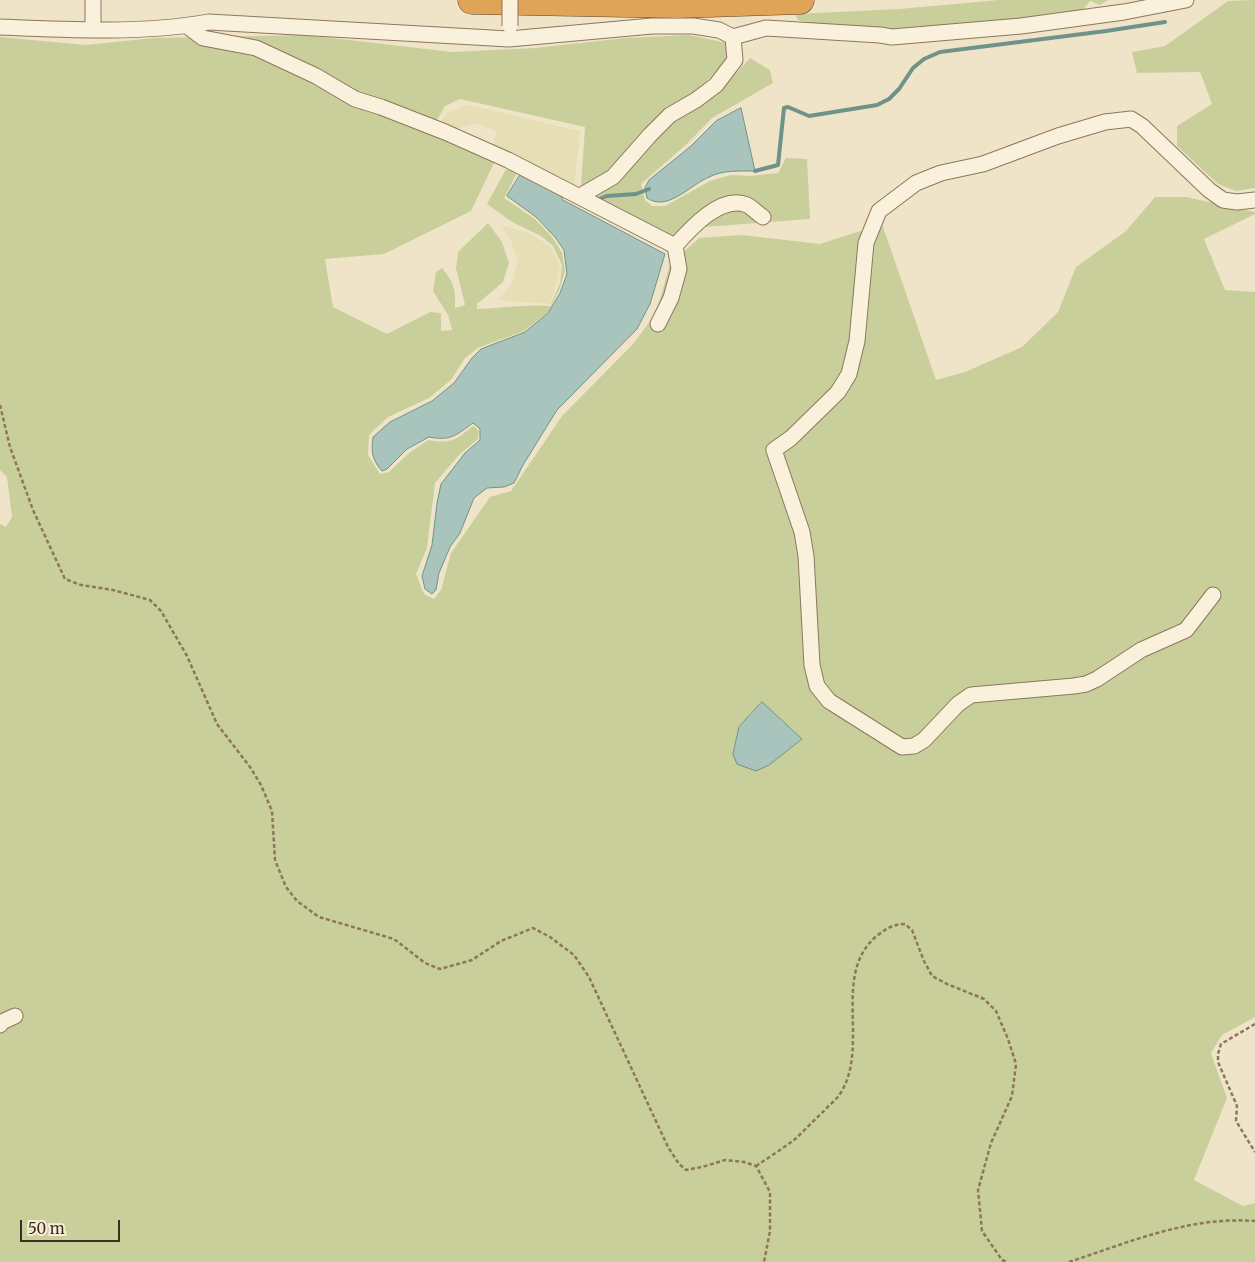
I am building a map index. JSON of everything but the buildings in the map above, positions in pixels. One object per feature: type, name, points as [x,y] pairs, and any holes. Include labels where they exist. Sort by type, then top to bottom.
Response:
[{"type":"highway","points":[[472,0],[678,4],[800,0]]},
{"type":"street","points":[[93,0],[93,23]]},
{"type":"street","points":[[510,0],[510,33]]},
{"type":"street","points":[[0,27],[93,23],[187,26],[209,22],[510,33],[652,26],[693,26],[719,30],[733,37],[766,28],[892,37],[1021,26],[1123,6],[1186,0]]},
{"type":"street","points":[[187,26],[203,38],[256,48],[316,76],[355,99],[445,132],[675,246]]},
{"type":"street","points":[[590,203],[670,115],[696,100],[716,85],[735,60],[733,37]]},
{"type":"street","points":[[1213,595],[1186,630],[1141,650],[1097,679],[1086,684],[1074,686],[971,695],[958,704],[924,740],[914,746],[902,747],[829,701],[817,686],[812,665],[806,556],[802,532],[774,450],[791,438],[838,392],[849,374],[858,342],[866,243],[879,211],[916,183],[941,173],[983,164],[1058,136],[1104,122],[1131,119],[1142,126],[1209,190],[1223,200],[1237,202],[1255,200]]},
{"type":"street","points":[[675,246],[695,224],[711,212],[730,204],[747,205],[763,217]]},
{"type":"street","points":[[658,324],[671,298],[679,269],[675,246]]},
{"type":"street","points":[[0,1025],[2,1022],[15,1016]]},
{"type":"path","points":[[0,405],[10,447],[33,510],[65,579],[81,585],[113,590],[150,600],[161,611],[187,656],[217,724],[250,767],[261,785],[272,811],[275,860],[286,888],[319,917],[394,940],[426,963],[440,968],[472,960],[501,942],[533,928],[550,937],[574,955],[589,977],[668,1147],[679,1164],[686,1170],[725,1160],[744,1162],[756,1166],[770,1192],[770,1231],[764,1262]]},
{"type":"path","points":[[756,1166],[793,1140],[840,1095],[848,1079],[853,1056],[854,978],[858,960],[874,938],[895,924],[905,924],[912,930],[932,976],[984,999],[996,1012],[1008,1039],[1016,1064],[1012,1096],[991,1143],[978,1190],[982,1231],[1002,1260],[1007,1262]]},
{"type":"path","points":[[1255,1024],[1221,1044],[1218,1054],[1218,1062],[1237,1106],[1236,1121],[1255,1152]]},
{"type":"path","points":[[1069,1262],[1169,1229],[1205,1222],[1255,1221]]},
{"type":"shaded area","points":[[468,105],[580,131],[574,187],[492,148],[497,131],[475,123],[457,129],[439,123],[448,112]]},
{"type":"shaded area","points":[[501,225],[531,234],[551,247],[560,266],[550,304],[498,300],[511,285],[518,261],[510,239]]},
{"type":"green space","points":[[999,0],[1108,0],[1100,5],[1090,1],[1083,10],[1066,14],[885,30],[820,25],[798,20],[795,14],[899,9]]},
{"type":"green space","points":[[1255,0],[1255,188],[1236,191],[1218,184],[1177,146],[1177,126],[1212,104],[1200,72],[1137,73],[1132,52],[1165,46],[1228,1]]},
{"type":"green space","points":[[306,35],[452,52],[535,48],[626,38],[689,35],[727,43],[729,58],[692,96],[664,111],[605,173],[581,187],[585,127],[460,99],[445,106],[430,132],[495,161],[471,211],[384,254],[325,259],[333,307],[387,334],[430,312],[441,313],[441,331],[452,330],[448,315],[433,291],[436,272],[442,268],[452,282],[455,308],[465,305],[456,268],[458,252],[488,223],[502,242],[509,263],[503,282],[477,304],[477,309],[550,306],[560,283],[562,265],[553,246],[541,236],[512,222],[487,204],[506,169],[517,173],[504,198],[535,219],[553,238],[562,253],[565,271],[560,288],[548,312],[524,331],[478,348],[465,358],[451,380],[429,398],[388,417],[369,435],[368,455],[380,474],[389,472],[409,453],[428,440],[453,440],[473,426],[479,431],[478,439],[459,455],[435,483],[427,548],[416,574],[424,594],[434,599],[441,590],[451,553],[490,497],[511,491],[562,416],[634,343],[656,313],[670,264],[699,238],[742,235],[820,244],[882,224],[936,380],[965,372],[1022,347],[1058,312],[1076,267],[1126,231],[1155,197],[1186,197],[1255,212],[1255,214],[1204,239],[1225,290],[1255,292],[1255,1017],[1222,1035],[1211,1053],[1227,1098],[1194,1180],[1243,1206],[1255,1203],[1255,1262],[0,1262],[0,524],[6,527],[12,517],[7,477],[0,470],[0,37],[86,45],[153,38]],"holes":[[[761,702],[802,739],[788,749],[733,754],[739,727]]]},
{"type":"green space","points":[[750,58],[770,70],[773,83],[712,118],[688,143],[641,184],[645,200],[652,206],[665,206],[710,181],[731,175],[751,176],[778,173],[786,158],[807,159],[810,219],[691,228],[674,239],[591,196],[670,121],[719,92]]},
{"type":"water","points":[[741,108],[755,171],[731,171],[714,175],[679,196],[663,202],[647,198],[645,188],[649,180],[691,146],[716,121]]},
{"type":"water","points":[[520,175],[560,194],[563,200],[665,254],[650,304],[637,329],[557,410],[514,483],[504,487],[487,488],[474,498],[460,533],[450,547],[439,573],[436,590],[432,594],[425,589],[422,576],[432,545],[441,484],[465,453],[480,440],[480,429],[473,423],[448,438],[429,437],[407,449],[387,469],[382,471],[373,455],[373,437],[390,422],[432,401],[454,383],[481,349],[525,332],[548,313],[560,293],[567,274],[564,250],[555,237],[536,217],[507,196]]},
{"type":"water","points":[[762,702],[802,739],[769,765],[756,771],[737,764],[733,754],[739,727]]},
{"type":"waterway","points":[[755,171],[778,165],[784,108],[788,107],[809,116],[877,105],[889,99],[899,89],[913,68],[924,59],[940,52],[1165,22]]},
{"type":"waterway","points":[[597,202],[599,199],[607,196],[636,194],[649,189]]}]
